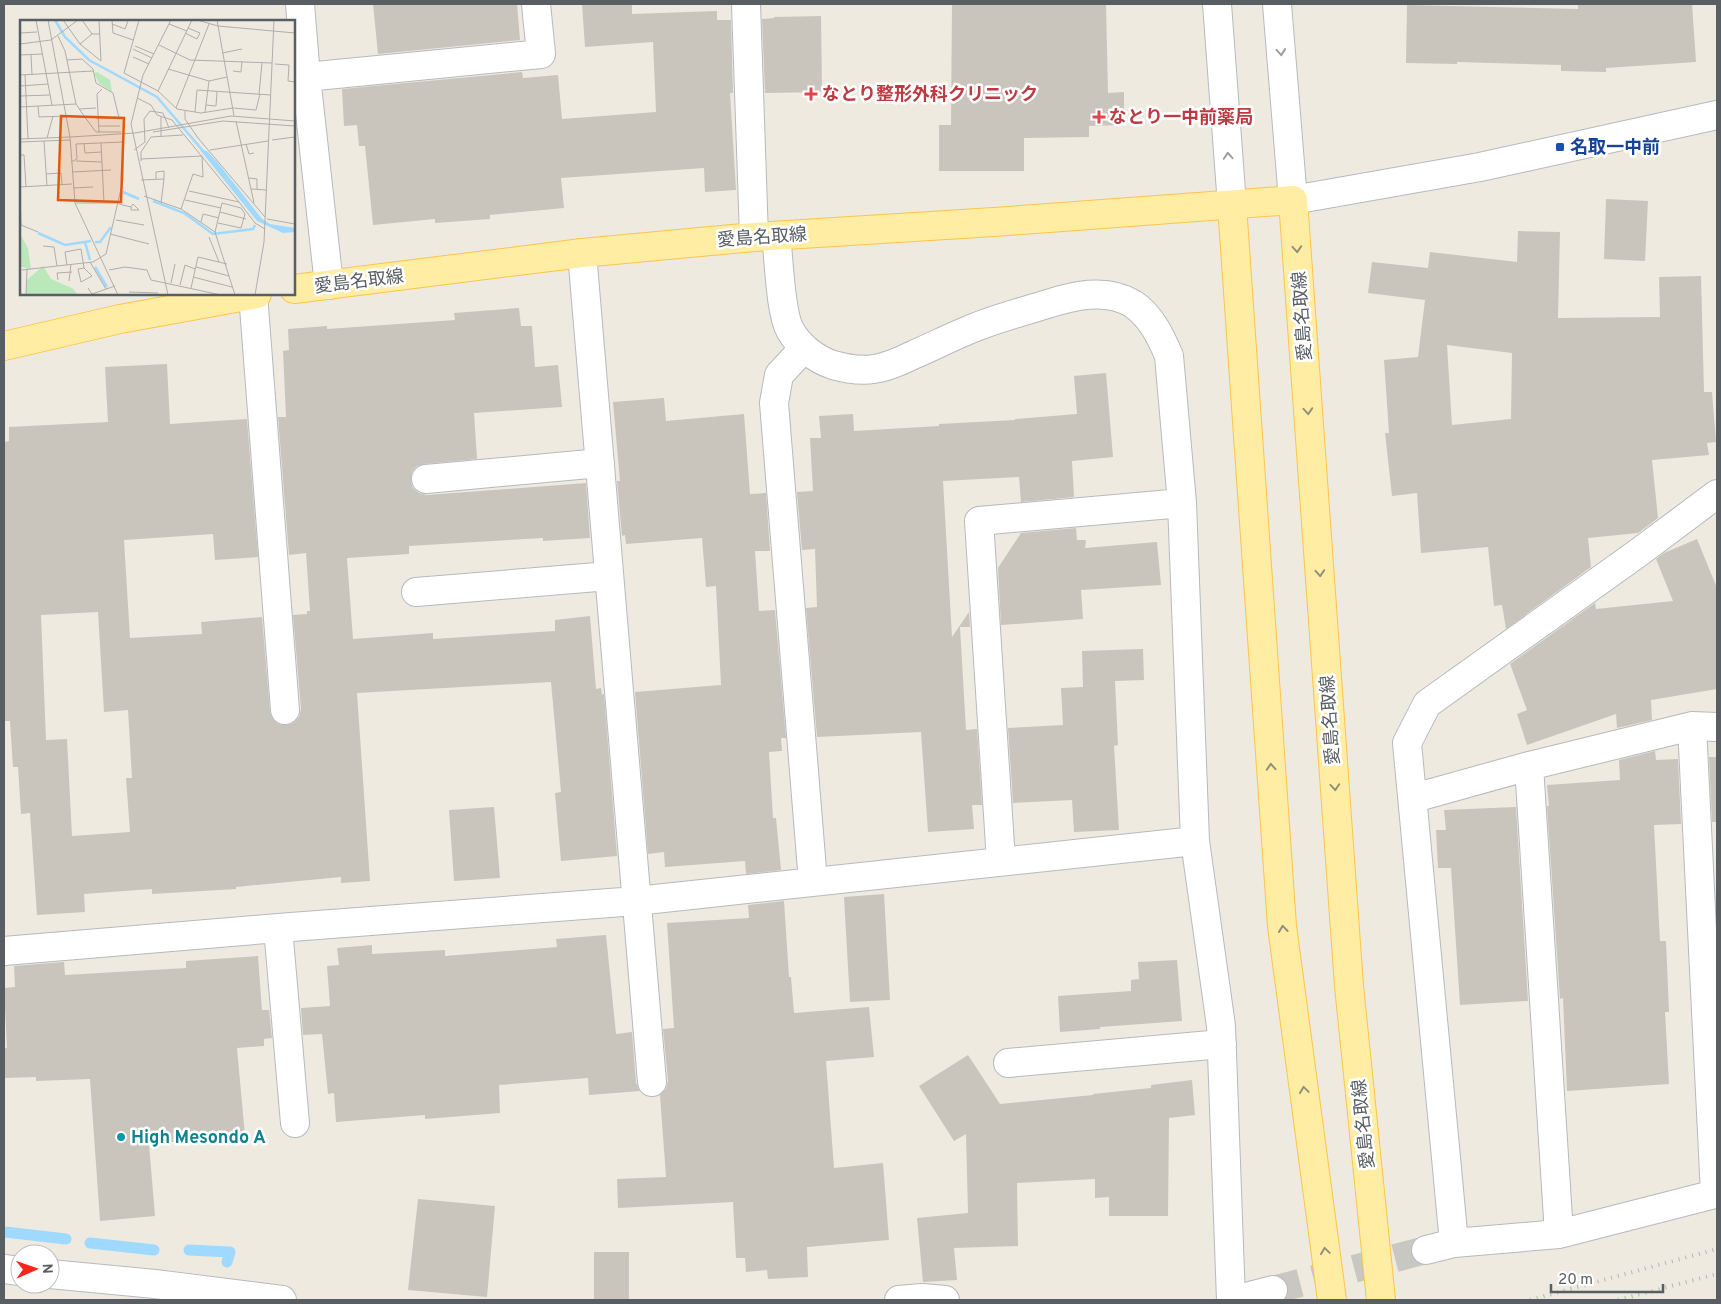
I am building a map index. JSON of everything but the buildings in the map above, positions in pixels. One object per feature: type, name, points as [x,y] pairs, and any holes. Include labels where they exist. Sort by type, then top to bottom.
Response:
[{"type":"main road","name":"愛島名取線","points":[[295,289],[582,253],[765,236],[1003,222],[1293,200],[1349,986],[1380,1294]]},
{"type":"main road","points":[[1232,205],[1282,926],[1332,1300]]},
{"type":"main road","points":[[4,346],[120,319],[248,295]]},
{"type":"street","points":[[300,4],[306,77],[329,285]]},
{"type":"street","points":[[306,77],[541,54],[536,4]]},
{"type":"street","points":[[746,4],[765,236],[790,329],[804,348],[822,362],[857,370],[875,369],[891,365],[977,326],[1072,296],[1092,294],[1111,296],[1132,304],[1146,316],[1160,335],[1169,356],[1182,503],[1195,841],[1221,1026],[1232,1300],[1273,1290]]},
{"type":"street","points":[[1217,4],[1232,205]]},
{"type":"street","points":[[1277,4],[1293,200],[1480,167],[1717,115]]},
{"type":"street","points":[[582,253],[652,1082]]},
{"type":"street","points":[[253,295],[285,710]]},
{"type":"street","points":[[804,348],[778,375],[774,403],[812,882]]},
{"type":"street","points":[[426,479],[600,463]]},
{"type":"street","points":[[1454,1243],[1414,798],[1407,743],[1427,704],[1717,494]]},
{"type":"street","points":[[1001,861],[978,521],[1182,503]]},
{"type":"street","points":[[416,592],[610,576]]},
{"type":"street","points":[[1414,798],[1529,766],[1705,726],[1716,1194],[1559,1234],[1454,1243],[1426,1250]]},
{"type":"street","points":[[1529,766],[1559,1234]]},
{"type":"street","points":[[4,951],[636,901],[1195,841]]},
{"type":"street","points":[[278,928],[295,1123]]},
{"type":"street","points":[[1008,1063],[1222,1044]]},
{"type":"street","points":[[60,1275],[155,1284],[282,1300]]},
{"type":"street","points":[[899,1300],[922,1298],[945,1300]]},
{"type":"waterway","points":[[5,1232],[66,1239]]},
{"type":"waterway","points":[[90,1243],[154,1250]]},
{"type":"waterway","points":[[189,1250],[230,1252],[227,1262]]},
{"type":"tunnel","points":[[1273,1290],[1426,1250]]},
{"type":"railway","points":[[1530,1300],[1717,1249]]},
{"type":"railway","points":[[1618,1300],[1717,1274]]},
{"type":"place","name":"なとり整形外科クリニック","points":[[811,94]]},
{"type":"place","name":"なとり一中前薬局","points":[[1099,117]]},
{"type":"place","name":"名取一中前","points":[[1560,147]]},
{"type":"place","name":"High Mesondo A","points":[[121,1137]]}]
